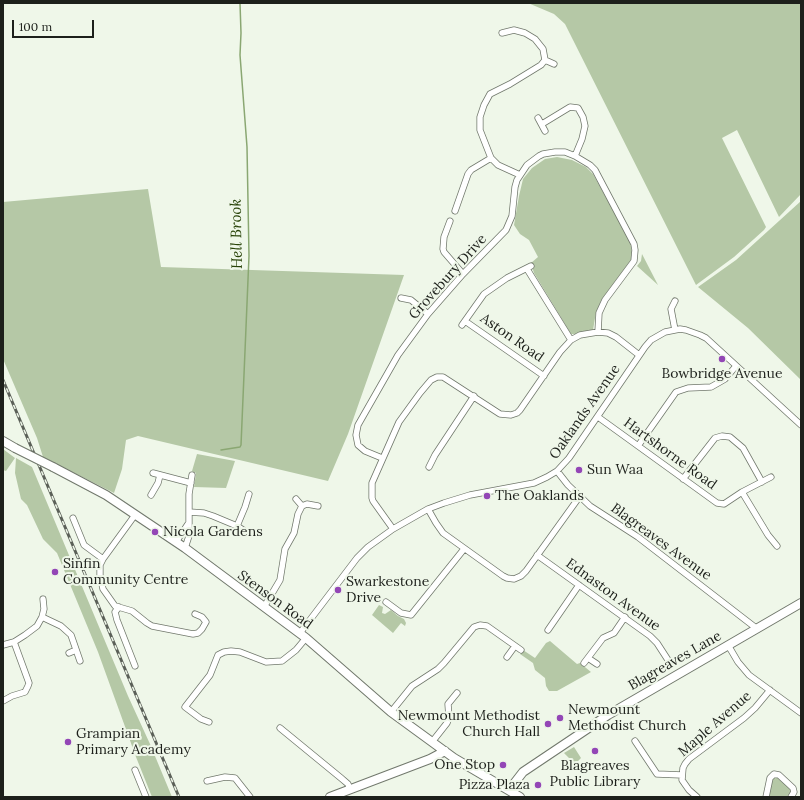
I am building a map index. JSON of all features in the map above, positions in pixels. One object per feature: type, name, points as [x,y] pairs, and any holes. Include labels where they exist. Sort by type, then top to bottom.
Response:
[{"type":"street","points":[[514,23],[514,30]]},
{"type":"street","points":[[502,33],[514,30],[525,33],[534,39],[543,49],[545,60],[541,65],[490,94],[484,104],[480,117],[480,130],[491,158],[498,165],[520,175]]},
{"type":"street","points":[[545,60],[554,64]]},
{"type":"street","points":[[542,124],[570,107],[576,108],[580,111],[585,126],[582,139],[575,156]]},
{"type":"street","points":[[538,118],[545,131]]},
{"type":"street","name":"Grovebury Drive","points":[[382,458],[365,451],[358,445],[356,440],[357,430],[361,418],[395,360],[428,314],[463,274],[506,230],[512,216],[515,187],[520,175],[532,161],[543,154],[560,151],[575,156],[590,165],[595,170],[634,244],[634,261],[601,307],[597,318],[598,332]]},
{"type":"street","points":[[455,211],[468,174],[471,170],[491,158]]},
{"type":"street","points":[[450,221],[444,237],[443,249],[463,274]]},
{"type":"street","name":"Aston Road","points":[[544,376],[464,323],[484,294],[507,278],[529,267],[571,340]]},
{"type":"street","points":[[401,298],[411,300],[428,314]]},
{"type":"street","points":[[675,301],[672,309],[675,330]]},
{"type":"street","name":"Oaklands Avenue","points":[[209,722],[201,719],[185,707],[210,675],[218,655],[231,651],[240,652],[266,662],[282,661],[296,650],[303,635],[356,558],[368,547],[393,529],[428,509],[470,496],[534,482],[557,471],[569,458],[650,340],[665,332],[686,330],[700,335],[715,346],[801,425]]},
{"type":"street","points":[[393,529],[372,498],[372,483],[399,422],[420,392],[431,380],[443,377],[500,414],[511,415],[520,410],[560,352],[571,340],[580,335],[598,332],[608,333],[616,337],[639,355]]},
{"type":"street","points":[[638,446],[676,392],[688,388],[712,387],[724,379],[736,366]]},
{"type":"street","points":[[429,467],[435,454],[474,396]]},
{"type":"street","name":"Hartshorne Road","points":[[598,417],[717,503],[724,504],[742,492],[772,477]]},
{"type":"street","points":[[683,479],[715,438],[722,436],[730,437],[742,448],[762,482]]},
{"type":"street","name":"Stenson Road","points":[[3,441],[106,495],[176,542],[303,635],[391,712],[445,751],[520,797]]},
{"type":"street","name":"Blagreaves Avenue","points":[[557,471],[580,496],[604,516],[638,538],[756,628]]},
{"type":"street","points":[[153,473],[191,483]]},
{"type":"street","points":[[151,495],[158,483],[160,475]]},
{"type":"street","points":[[184,548],[189,536],[188,524],[192,475]]},
{"type":"street","points":[[742,492],[768,535],[777,546]]},
{"type":"street","points":[[236,526],[246,507],[249,494]]},
{"type":"street","points":[[428,509],[443,533],[503,576],[511,579],[521,576],[580,496]]},
{"type":"street","points":[[296,499],[302,506]]},
{"type":"street","points":[[302,506],[312,504],[318,506]]},
{"type":"street","points":[[264,606],[280,580],[285,549],[294,533],[298,514],[302,506]]},
{"type":"street","points":[[189,512],[208,514],[243,530]]},
{"type":"street","points":[[135,515],[102,559],[100,565],[100,575],[103,588],[115,606],[132,611],[152,626],[193,634],[198,633],[206,622],[202,617],[195,614]]},
{"type":"street","points":[[73,518],[84,545],[102,559]]},
{"type":"street","points":[[176,542],[188,524]]},
{"type":"street","points":[[386,602],[401,613],[411,615],[464,548]]},
{"type":"street","name":"Ednaston Avenue","points":[[537,554],[657,643],[668,660]]},
{"type":"street","points":[[548,630],[580,585]]},
{"type":"street","points":[[3,645],[14,642],[37,626],[44,609],[43,599]]},
{"type":"street","name":"Blagreaves Lane","points":[[509,790],[523,772],[608,715],[801,603]]},
{"type":"street","points":[[119,607],[115,612],[117,620],[135,666]]},
{"type":"street","points":[[42,616],[61,626],[71,635],[80,661]]},
{"type":"street","points":[[584,663],[602,638],[614,633],[625,618]]},
{"type":"street","points":[[391,712],[412,686],[438,669],[444,663],[474,627],[480,625],[487,626],[520,650]]},
{"type":"street","points":[[3,701],[12,696],[25,692],[29,683],[14,642]]},
{"type":"street","points":[[507,657],[515,646]]},
{"type":"street","points":[[728,646],[738,662],[749,675],[801,713]]},
{"type":"street","points":[[70,653],[76,650]]},
{"type":"street","points":[[588,658],[597,664]]},
{"type":"street","name":"Maple Avenue","points":[[697,797],[685,786],[682,780],[684,764],[744,718],[755,708],[770,690]]},
{"type":"street","points":[[432,742],[447,723],[449,718],[448,704],[457,693]]},
{"type":"street","points":[[280,728],[348,784],[350,790]]},
{"type":"street","points":[[635,741],[657,774],[682,775]]},
{"type":"street","points":[[330,797],[430,759],[445,751]]},
{"type":"street","points":[[135,770],[146,797]]},
{"type":"street","points":[[766,797],[770,778],[774,774],[779,775],[793,788],[794,792],[791,797]]},
{"type":"street","points":[[207,781],[225,777],[235,778],[250,797]]},
{"type":"green space","points":[[528,3],[801,3],[801,194],[779,217],[737,130],[722,138],[766,227],[734,257],[696,285],[565,24],[554,14]]},
{"type":"green space","points":[[557,157],[572,160],[586,167],[593,174],[630,241],[632,252],[631,260],[602,299],[596,312],[593,330],[576,334],[571,334],[534,273],[531,263],[538,257],[529,240],[520,234],[514,225],[523,179],[532,168],[545,159]]},
{"type":"green space","points":[[148,189],[161,267],[404,275],[348,434],[328,481],[138,436],[126,440],[122,469],[114,493],[43,457],[37,438],[3,359],[3,202]]},
{"type":"green space","points":[[801,201],[801,380],[748,328],[698,287],[736,260]]},
{"type":"green space","points":[[642,254],[658,285],[637,266],[641,261]]},
{"type":"green space","points":[[3,449],[15,458],[6,471],[3,470]]},
{"type":"green space","points":[[197,454],[235,461],[226,488],[194,487],[196,473],[192,471]]},
{"type":"green space","points":[[16,458],[32,467],[172,797],[152,797],[98,652],[57,553],[43,539],[27,505],[21,499],[15,473]]},
{"type":"green space","points":[[379,605],[383,607],[382,613],[385,614],[391,610],[404,619],[406,623],[405,626],[401,623],[393,633],[372,615]]},
{"type":"green space","points":[[550,641],[577,664],[580,663],[591,672],[557,691],[549,691],[546,686],[545,678],[535,670],[533,663],[520,654],[523,650],[535,658],[546,643]]},
{"type":"green space","points":[[574,747],[581,758],[576,763],[564,753]]},
{"type":"green space","points":[[773,777],[778,778],[790,788],[792,791],[790,795],[785,797],[768,797]]},
{"type":"waterway","name":"Hell Brook","points":[[221,450],[240,447],[241,445],[245,351],[249,256],[247,147],[240,55],[240,3]]},
{"type":"railway","points":[[3,380],[179,797]]},
{"type":"place","name":"Bowbridge Avenue","points":[[722,359]]},
{"type":"place","name":"Sun Waa","points":[[579,470]]},
{"type":"place","name":"The Oaklands","points":[[487,496]]},
{"type":"place","name":"Nicola Gardens","points":[[155,532]]},
{"type":"place","name":"Sinfin Community Centre","points":[[55,572]]},
{"type":"place","name":"Swarkestone Drive","points":[[338,590]]},
{"type":"place","name":"Newmount Methodist Church","points":[[560,718]]},
{"type":"place","name":"Newmount Methodist Church Hall","points":[[548,724]]},
{"type":"place","name":"Grampian Primary Academy","points":[[68,742]]},
{"type":"place","name":"Blagreaves Public Library","points":[[595,751]]},
{"type":"place","name":"One Stop","points":[[503,765]]},
{"type":"place","name":"Pizza Plaza","points":[[538,785]]}]
